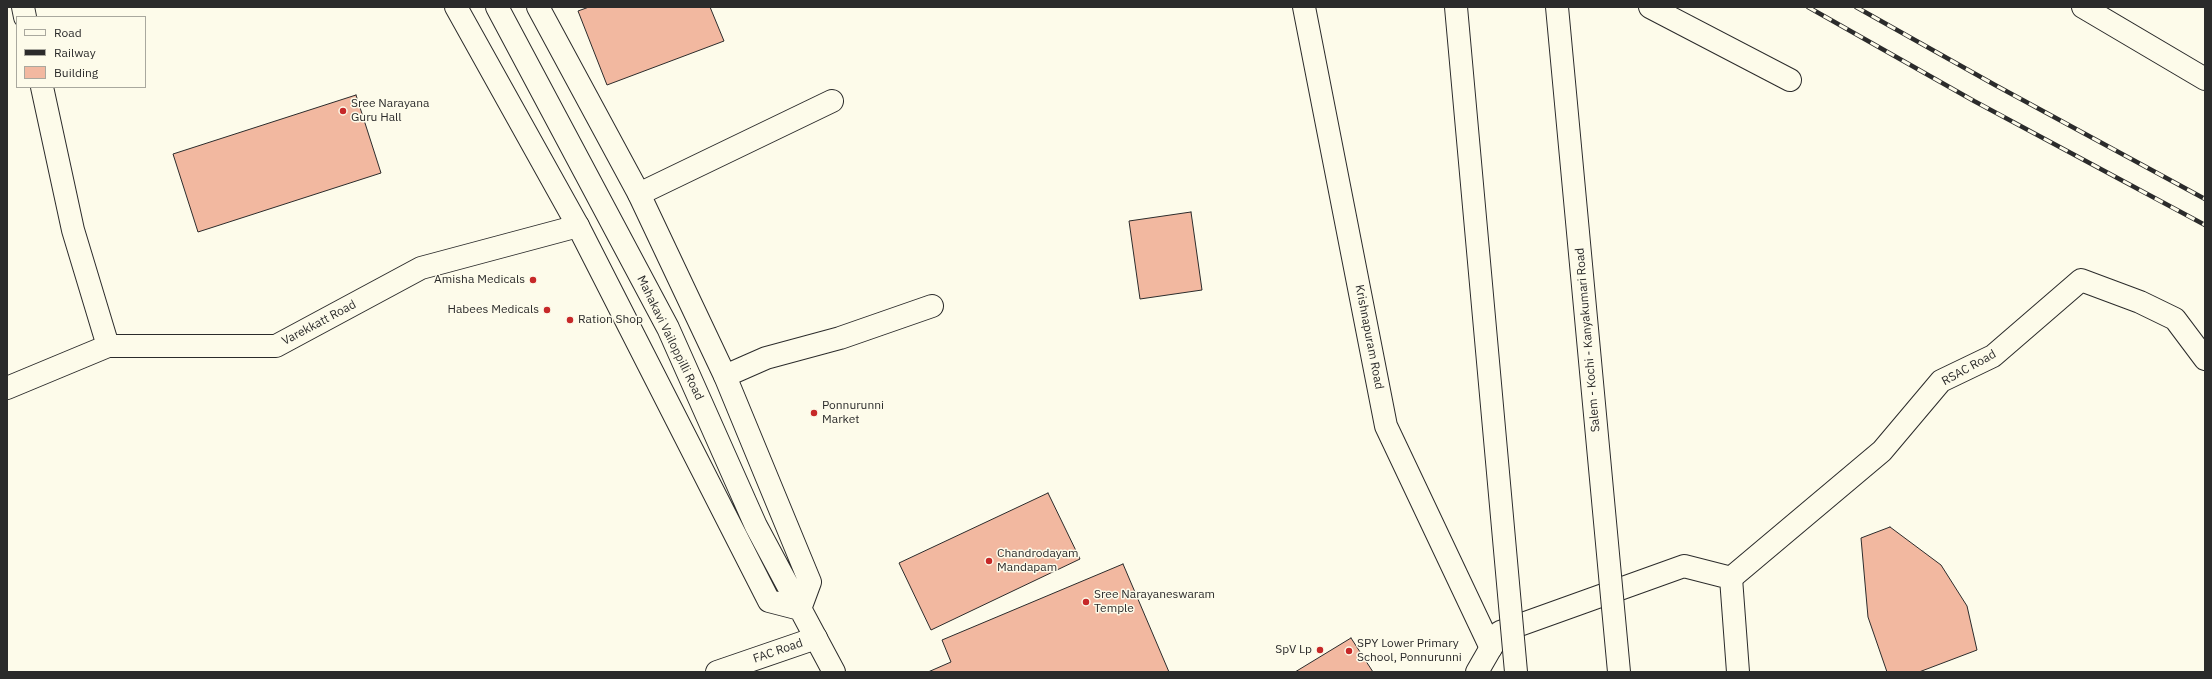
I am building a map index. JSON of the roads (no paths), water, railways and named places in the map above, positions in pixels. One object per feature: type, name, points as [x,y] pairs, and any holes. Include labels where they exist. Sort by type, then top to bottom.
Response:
[{"type":"main road","points":[[456,7],[578,226],[769,601],[800,609],[810,582],[725,376],[639,194],[538,7]]},
{"type":"main road","name":"Mahakavi Vailoppilli Road","points":[[497,7],[668,328],[756,526],[834,672]]},
{"type":"main road","name":"Krishnapuram Road","points":[[1304,7],[1386,426],[1491,648]]},
{"type":"main road","points":[[1456,7],[1516,672]]},
{"type":"main road","name":"Salem - Kochi - Kanyakumari Road","points":[[1558,7],[1619,672]]},
{"type":"main road","points":[[1650,7],[1790,80]]},
{"type":"main road","points":[[2082,7],[2205,79]]},
{"type":"main road","points":[[42,88],[73,230],[108,346]]},
{"type":"main road","points":[[639,194],[832,101]]},
{"type":"main road","name":"Varekkatt Road","points":[[7,388],[108,346],[276,346],[422,268],[578,226]]},
{"type":"main road","name":"RSAC Road","points":[[1731,578],[1882,451],[1941,381],[1993,356],[2081,280],[2140,302],[2175,319],[2205,359]]},
{"type":"main road","points":[[725,376],[766,358],[840,338],[932,306]]},
{"type":"main road","points":[[1477,672],[1500,632],[1684,566],[1731,578],[1738,672]]},
{"type":"main road","name":"FAC Road","points":[[717,672],[816,638]]},
{"type":"railway","points":[[1808,7],[1974,101],[2205,225]]},
{"type":"railway","points":[[1856,7],[1995,85],[2205,199]]},
{"type":"place","name":"Sree Narayana Guru Hall","points":[[343,111]]},
{"type":"place","name":"Amisha Medicals","points":[[533,280]]},
{"type":"place","name":"Habees Medicals","points":[[547,310]]},
{"type":"place","name":"Ration Shop","points":[[570,320]]},
{"type":"place","name":"Ponnurunni Market","points":[[814,413]]},
{"type":"place","name":"Chandrodayam Mandapam","points":[[989,561]]},
{"type":"place","name":"Sree Narayaneswaram Temple","points":[[1086,602]]},
{"type":"place","name":"SpV Lp","points":[[1320,650]]},
{"type":"place","name":"SPY Lower Primary School, Ponnurunni","points":[[1349,651]]}]
